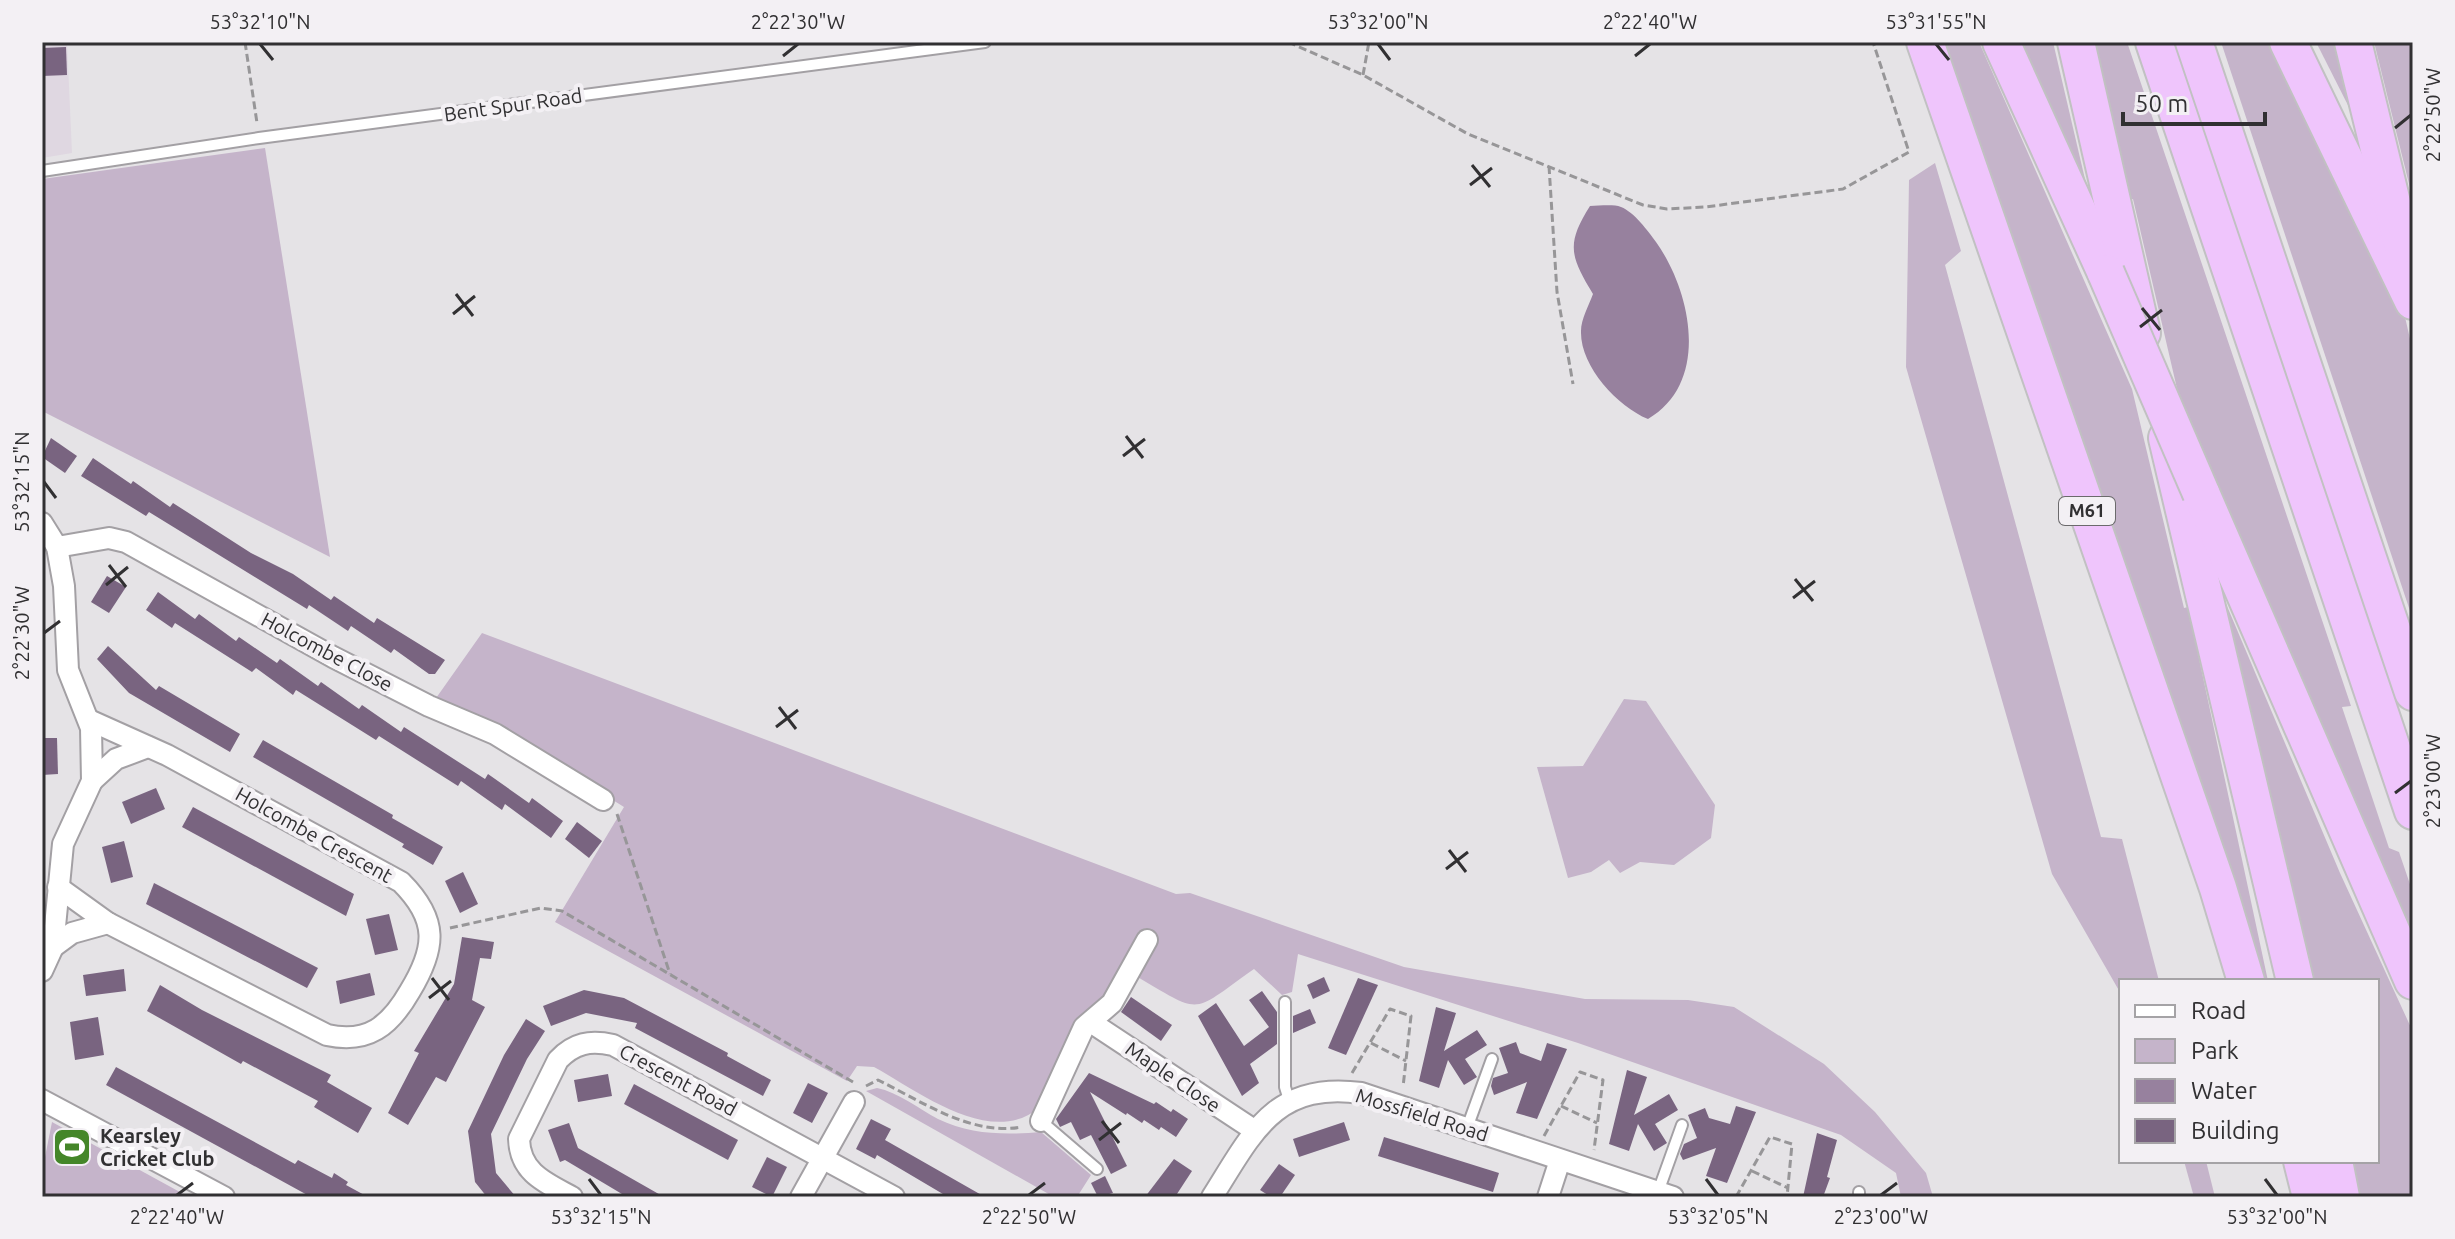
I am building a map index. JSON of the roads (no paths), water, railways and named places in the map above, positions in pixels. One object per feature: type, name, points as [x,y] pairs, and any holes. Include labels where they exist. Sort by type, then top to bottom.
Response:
[{"type":"highway","name":"M61","points":[[1925,42],[2218,888],[2245,979]]},
{"type":"highway","points":[[2001,42],[2106,273],[2413,981]]},
{"type":"highway","points":[[2076,42],[2295,979]]},
{"type":"highway","points":[[2154,42],[2413,811]]},
{"type":"highway","points":[[2194,42],[2413,692]]},
{"type":"highway","points":[[2288,42],[2413,301]]},
{"type":"highway","points":[[2353,42],[2413,289]]},
{"type":"highway","points":[[2302,1163],[2311,1197]]},
{"type":"highway","points":[[2334,1163],[2341,1197]]},
{"type":"street","points":[[42,523],[57,547],[64,586],[68,670],[89,720],[92,781]]},
{"type":"street","name":"Holcombe Close","points":[[57,547],[109,538],[126,542],[358,670],[429,706],[495,734],[592,800]]},
{"type":"street","name":"Holcombe Crescent","points":[[89,720],[148,747],[401,882],[417,899],[430,931],[430,949],[425,967],[398,1013],[364,1038],[346,1039],[327,1035],[108,923]]},
{"type":"street","points":[[42,971],[53,947],[58,887],[68,829],[92,781],[116,759],[148,747]]},
{"type":"street","points":[[58,887],[108,923]]},
{"type":"street","points":[[53,947],[72,933],[108,923]]},
{"type":"street","points":[[1041,1121],[1084,1027],[1112,1003],[1147,940]]},
{"type":"street","name":"Maple Close","points":[[1092,1023],[1254,1130]]},
{"type":"street","name":"Crescent Road","points":[[572,1197],[535,1176],[519,1153],[519,1139],[558,1060],[582,1043],[613,1045],[894,1197]]},
{"type":"street","name":"Mossfield Road","points":[[1212,1197],[1254,1130],[1273,1110],[1307,1093],[1342,1091],[1401,1107],[1666,1195]]},
{"type":"street","points":[[801,1197],[858,1095]]},
{"type":"street","points":[[42,1100],[224,1197]]},
{"type":"street","points":[[1548,1197],[1560,1160]]},
{"type":"lane","name":"Bent Spur Road","points":[[42,171],[259,138],[985,42]]},
{"type":"lane","points":[[1285,1002],[1285,1087],[1289,1100]]},
{"type":"lane","points":[[1467,1129],[1492,1059]]},
{"type":"lane","points":[[1041,1121],[1097,1169]]},
{"type":"lane","points":[[1666,1195],[1682,1125]]},
{"type":"water","points":[[1590,206],[1621,207],[1640,222],[1668,262],[1685,310],[1689,335],[1681,383],[1668,403],[1648,419],[1624,405],[1602,383],[1582,344],[1582,322],[1593,294],[1579,270],[1574,241]]},
{"type":"place","name":"Kearsley Cricket Club","points":[[72,1147]]}]
